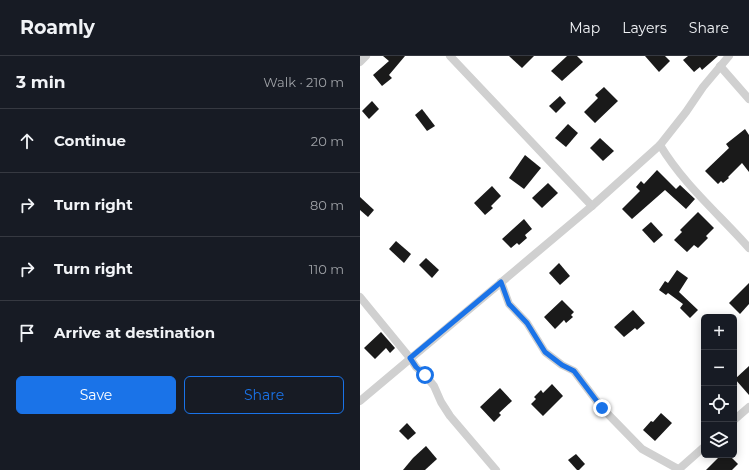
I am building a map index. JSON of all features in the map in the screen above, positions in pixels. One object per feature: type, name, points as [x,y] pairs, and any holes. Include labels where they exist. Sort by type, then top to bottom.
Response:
[{"type":"street","points":[[360,62],[366,56]]},
{"type":"street","points":[[450,56],[592,206]]},
{"type":"street","points":[[362,397],[592,206],[660,145],[686,112],[703,86],[729,56]]},
{"type":"street","points":[[720,66],[749,100]]},
{"type":"street","points":[[660,145],[688,184],[749,248]]},
{"type":"street","points":[[501,282],[509,304],[527,323],[545,352],[562,365],[574,371],[602,408],[642,449],[679,470],[701,450]]},
{"type":"street","points":[[360,298],[416,367],[434,386],[441,402],[450,416],[496,470]]},
{"type":"street","points":[[737,417],[749,407]]},
{"type":"building","points":[[383,56],[405,56],[389,75],[392,78],[382,86],[373,75],[389,61]]},
{"type":"building","points":[[509,56],[534,56],[522,68]]},
{"type":"building","points":[[567,56],[577,56],[583,62],[562,81],[551,71]]},
{"type":"building","points":[[645,56],[665,56],[670,61],[659,72]]},
{"type":"building","points":[[688,56],[718,56],[702,70],[700,67],[694,72],[683,60]]},
{"type":"building","points":[[604,87],[618,101],[595,123],[584,112],[598,98],[595,95]]},
{"type":"building","points":[[560,96],[566,103],[556,113],[549,106]]},
{"type":"building","points":[[372,101],[379,109],[369,119],[362,111]]},
{"type":"building","points":[[422,109],[435,126],[427,131],[415,115]]},
{"type":"building","points":[[568,124],[578,133],[566,147],[555,138]]},
{"type":"building","points":[[745,129],[749,135],[749,172],[742,163],[728,177],[729,178],[723,183],[721,181],[718,184],[705,171],[729,148],[726,144]]},
{"type":"building","points":[[600,138],[614,151],[603,161],[590,148]]},
{"type":"building","points":[[525,155],[541,168],[524,189],[509,178]]},
{"type":"building","points":[[657,170],[676,189],[680,185],[695,199],[686,209],[665,190],[632,219],[622,209],[640,191],[636,187],[641,181],[644,184]]},
{"type":"building","points":[[548,183],[558,193],[542,208],[532,198]]},
{"type":"building","points":[[492,186],[501,196],[491,206],[493,208],[485,215],[474,203]]},
{"type":"building","points":[[360,197],[374,210],[368,217],[360,210]]},
{"type":"building","points":[[698,212],[714,228],[706,236],[708,238],[698,248],[694,245],[687,252],[674,240],[682,232],[680,230]]},
{"type":"building","points":[[524,219],[532,229],[525,235],[527,238],[519,245],[517,243],[511,248],[502,239]]},
{"type":"building","points":[[651,222],[663,235],[654,243],[642,230]]},
{"type":"building","points":[[396,241],[411,254],[404,263],[389,249]]},
{"type":"building","points":[[426,258],[439,270],[432,278],[419,265]]},
{"type":"building","points":[[559,263],[570,276],[560,285],[549,273]]},
{"type":"building","points":[[677,270],[688,278],[679,292],[698,310],[690,318],[680,308],[683,304],[668,293],[666,295],[659,290],[665,281],[668,283]]},
{"type":"building","points":[[749,283],[749,304],[740,314],[729,303]]},
{"type":"building","points":[[562,300],[574,312],[571,315],[573,317],[566,323],[564,320],[555,329],[544,317]]},
{"type":"building","points":[[633,310],[645,323],[637,330],[635,328],[624,337],[614,327]]},
{"type":"building","points":[[381,332],[395,348],[390,353],[386,348],[375,359],[364,348]]},
{"type":"building","points":[[749,366],[749,395],[737,381],[737,377]]},
{"type":"building","points":[[552,384],[563,396],[543,416],[531,404],[536,399],[534,397],[541,390],[543,393]]},
{"type":"building","points":[[500,388],[512,401],[499,413],[501,415],[494,422],[480,407]]},
{"type":"building","points":[[661,413],[672,423],[655,441],[643,430]]},
{"type":"building","points":[[407,423],[416,433],[408,440],[399,431]]},
{"type":"building","points":[[426,446],[437,459],[425,470],[403,470],[413,458]]},
{"type":"building","points":[[576,454],[585,464],[579,470],[577,470],[568,460]]},
{"type":"building","points":[[718,458],[732,458],[738,464],[732,470],[706,470]]},
{"type":"route","points":[[425,375],[412,363],[410,358],[501,282],[506,300],[511,308],[527,323],[545,352],[551,358],[578,374],[602,408]]}]
